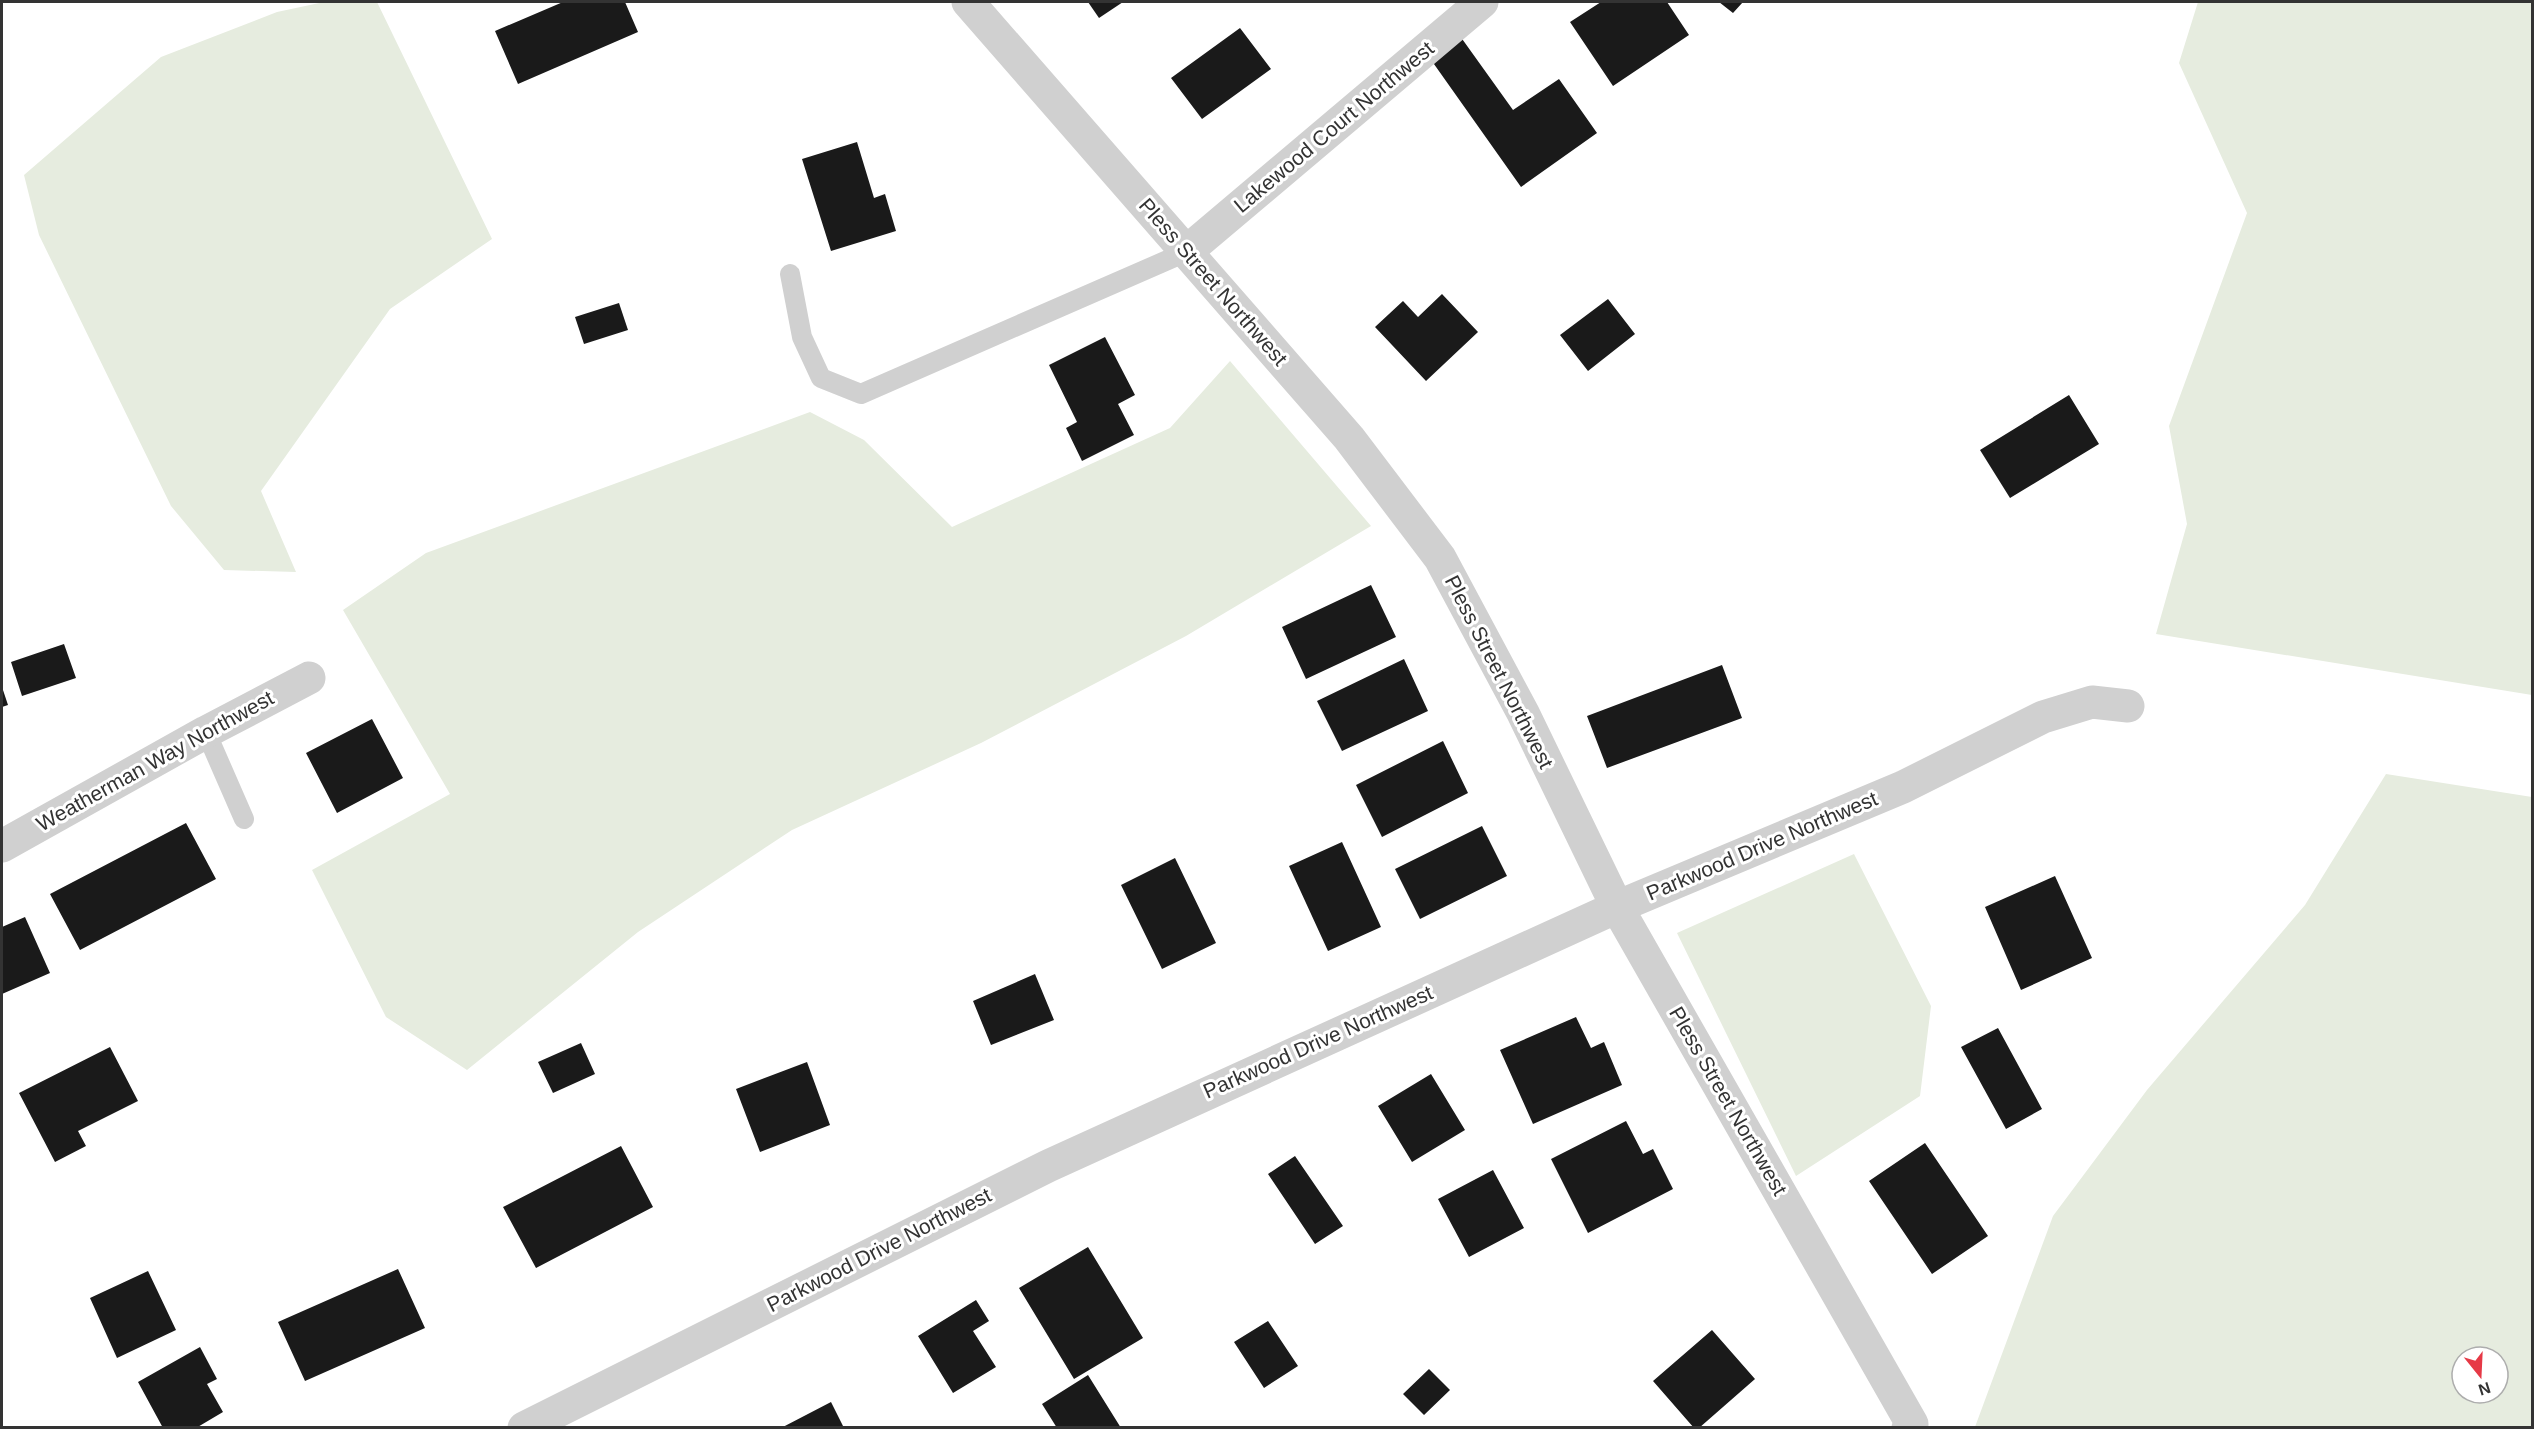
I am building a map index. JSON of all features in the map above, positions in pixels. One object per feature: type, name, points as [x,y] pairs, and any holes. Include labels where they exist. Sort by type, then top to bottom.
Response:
[{"type":"street","name":"Pless Street Northwest","points":[[968,2],[1348,438],[1440,558],[1523,713],[1617,907],[1910,1426]]},
{"type":"street","name":"Lakewood Court Northwest","points":[[1186,252],[1482,2]]},
{"type":"street","name":"Weatherman Way Northwest","points":[[2,846],[206,732],[309,678]]},
{"type":"street","name":"Parkwood Drive Northwest","points":[[525,1428],[1048,1166],[1617,907],[1903,787],[2043,717],[2092,702],[2128,706]]},
{"type":"lane","points":[[790,273],[802,337],[821,378],[861,394],[1186,252]]},
{"type":"lane","points":[[206,732],[244,819]]},
{"type":"shaded area","points":[[324,2],[377,2],[492,239],[390,309],[261,491],[296,572],[224,570],[171,506],[39,235],[24,175],[161,57],[277,12]]},
{"type":"shaded area","points":[[2198,2],[2532,2],[2532,695],[2156,634],[2187,524],[2169,426],[2247,213],[2179,63]]},
{"type":"shaded area","points":[[1230,361],[1371,526],[1186,636],[981,743],[792,830],[638,932],[467,1070],[386,1017],[312,870],[450,794],[343,610],[426,553],[810,412],[864,440],[952,527],[1170,428]]},
{"type":"shaded area","points":[[2386,774],[2532,797],[2532,1427],[1975,1427],[2053,1216],[2147,1090],[2305,905]]},
{"type":"shaded area","points":[[1854,854],[1931,1006],[1920,1096],[1796,1176],[1677,933]]},
{"type":"building","points":[[563,2],[625,2],[638,32],[518,84],[495,31]]},
{"type":"building","points":[[1088,2],[1123,2],[1099,18]]},
{"type":"building","points":[[1601,2],[1667,2],[1689,35],[1613,86],[1570,22]]},
{"type":"building","points":[[1719,2],[1743,2],[1733,13]]},
{"type":"building","points":[[1240,28],[1271,69],[1202,119],[1171,78]]},
{"type":"building","points":[[1460,36],[1513,110],[1559,79],[1597,133],[1521,187],[1429,57]]},
{"type":"building","points":[[857,142],[874,198],[885,194],[896,231],[831,251],[802,159]]},
{"type":"building","points":[[1442,294],[1478,332],[1426,381],[1375,327],[1403,301],[1418,317]]},
{"type":"building","points":[[1608,299],[1635,334],[1588,371],[1560,335]]},
{"type":"building","points":[[619,303],[628,330],[584,344],[575,317]]},
{"type":"building","points":[[1105,337],[1135,395],[1118,404],[1134,435],[1082,461],[1066,428],[1077,422],[1049,365]]},
{"type":"building","points":[[2069,395],[2099,444],[2010,498],[1980,450]]},
{"type":"building","points":[[1371,585],[1396,637],[1306,679],[1282,627]]},
{"type":"building","points":[[64,644],[76,678],[22,696],[11,662]]},
{"type":"building","points":[[1404,659],[1428,711],[1342,751],[1317,701]]},
{"type":"building","points":[[1722,665],[1742,718],[1607,768],[1587,716]]},
{"type":"building","points":[[2,687],[8,705],[2,707]]},
{"type":"building","points":[[372,719],[403,778],[337,813],[306,753]]},
{"type":"building","points":[[1443,741],[1468,793],[1382,837],[1356,785]]},
{"type":"building","points":[[186,823],[216,879],[80,950],[50,894]]},
{"type":"building","points":[[1482,826],[1507,876],[1420,919],[1395,869]]},
{"type":"building","points":[[1342,842],[1381,927],[1328,951],[1289,866]]},
{"type":"building","points":[[1175,858],[1216,943],[1162,969],[1121,885]]},
{"type":"building","points":[[2055,876],[2092,958],[2021,990],[1985,907]]},
{"type":"building","points":[[25,917],[50,973],[2,994],[2,927]]},
{"type":"building","points":[[1035,974],[1054,1020],[991,1045],[973,1001]]},
{"type":"building","points":[[1576,1017],[1591,1048],[1604,1042],[1622,1085],[1533,1124],[1500,1050]]},
{"type":"building","points":[[1998,1028],[2042,1109],[2006,1129],[1961,1047]]},
{"type":"building","points":[[581,1043],[595,1074],[553,1093],[538,1062]]},
{"type":"building","points":[[110,1047],[138,1101],[78,1131],[86,1146],[55,1162],[19,1093]]},
{"type":"building","points":[[807,1062],[830,1125],[760,1152],[736,1089]]},
{"type":"building","points":[[1431,1074],[1465,1130],[1412,1162],[1378,1106]]},
{"type":"building","points":[[1626,1121],[1643,1154],[1653,1149],[1673,1189],[1588,1233],[1551,1159]]},
{"type":"building","points":[[1925,1143],[1988,1236],[1932,1274],[1869,1181]]},
{"type":"building","points":[[621,1146],[653,1207],[536,1268],[503,1207]]},
{"type":"building","points":[[1295,1156],[1343,1226],[1315,1244],[1268,1174]]},
{"type":"building","points":[[1493,1170],[1524,1228],[1469,1257],[1438,1199]]},
{"type":"building","points":[[1088,1247],[1143,1338],[1074,1379],[1019,1288]]},
{"type":"building","points":[[398,1269],[425,1328],[305,1381],[278,1322]]},
{"type":"building","points":[[148,1271],[176,1330],[117,1358],[90,1298]]},
{"type":"building","points":[[976,1300],[989,1321],[973,1331],[996,1367],[953,1393],[918,1336]]},
{"type":"building","points":[[1268,1321],[1298,1366],[1264,1388],[1234,1342]]},
{"type":"building","points":[[1712,1330],[1755,1379],[1699,1428],[1694,1428],[1653,1381]]},
{"type":"building","points":[[200,1347],[217,1379],[207,1384],[223,1412],[196,1428],[163,1428],[138,1382]]},
{"type":"building","points":[[1429,1369],[1450,1390],[1424,1415],[1403,1394]]},
{"type":"building","points":[[1088,1375],[1121,1428],[1057,1428],[1042,1404]]},
{"type":"building","points":[[831,1402],[844,1428],[781,1428]]}]
